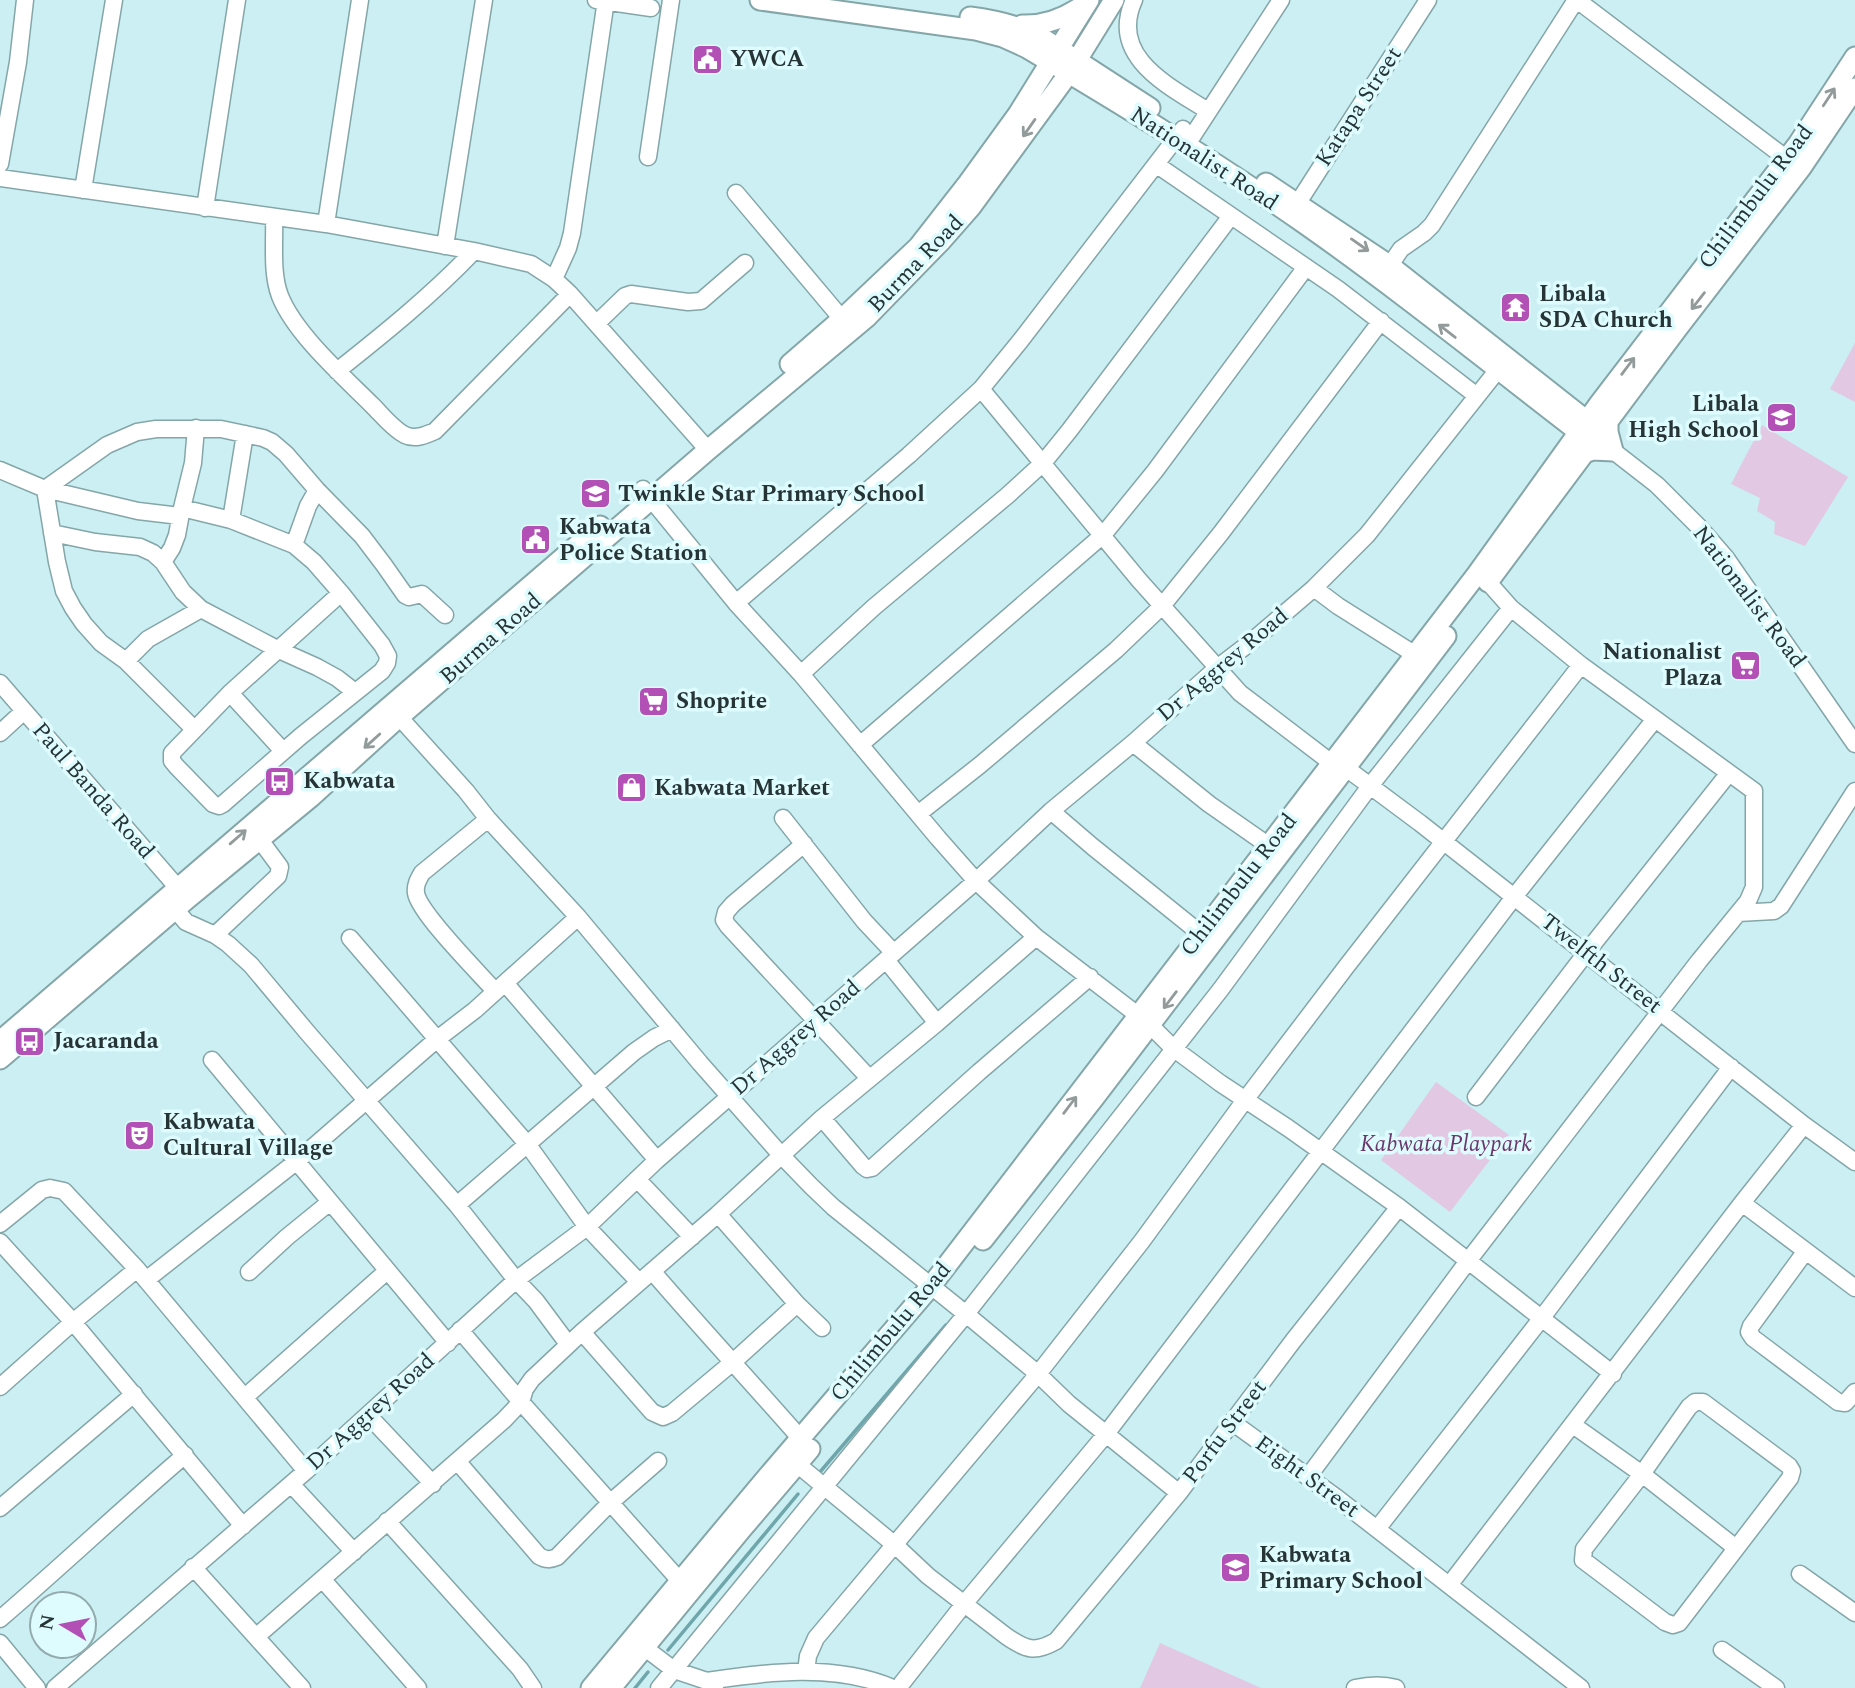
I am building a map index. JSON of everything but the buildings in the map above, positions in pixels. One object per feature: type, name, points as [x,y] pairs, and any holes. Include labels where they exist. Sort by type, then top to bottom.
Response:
[{"type":"main road","name":"Nationalist Road","points":[[760,0],[805,3],[976,30],[1009,31]]},
{"type":"main road","name":"Nationalist Road","points":[[851,0],[996,20],[1027,48],[1054,55],[1073,66],[1294,208],[1385,272],[1589,431]]},
{"type":"main road","points":[[1028,97],[1032,86],[1030,64],[1009,31],[1055,21],[1088,0]]},
{"type":"main road","name":"Burma Road","points":[[0,1059],[394,711],[704,445],[918,247],[989,155],[1088,0]]},
{"type":"main road","name":"Burma Road","points":[[704,445],[866,318],[942,240],[971,207],[1052,96],[1114,0]]},
{"type":"main road","points":[[1052,96],[1061,89],[1072,86],[1101,85],[1095,48],[1099,25]]},
{"type":"main road","name":"Chilimbulu Road","points":[[1144,1020],[1201,934],[1269,846],[1339,766],[1415,654],[1589,431],[1787,159],[1855,57]]},
{"type":"main road","name":"Chilimbulu Road","points":[[611,1688],[797,1464],[936,1290],[1339,766],[1488,582],[1589,431],[1685,318],[1801,168],[1855,88]]},
{"type":"main road","points":[[1558,407],[1585,407],[1589,431],[1593,450],[1613,451],[1608,432],[1589,431]]},
{"type":"main road","name":"Burma Road","points":[[0,1041],[311,797],[394,711]]},
{"type":"main road","name":"Chilimbulu Road","points":[[591,1688],[801,1439],[936,1290]]},
{"type":"street","points":[[0,164],[18,62],[25,0]]},
{"type":"street","points":[[83,190],[114,0]]},
{"type":"street","points":[[205,208],[237,0]]},
{"type":"street","points":[[326,224],[360,0]]},
{"type":"street","points":[[445,246],[484,0]]},
{"type":"street","points":[[648,158],[671,0]]},
{"type":"street","points":[[1134,0],[1129,12],[1128,32],[1143,64],[1168,85],[1208,111]]},
{"type":"street","points":[[736,603],[909,455],[981,389],[1157,165],[1208,111],[1281,0]]},
{"type":"street","name":"Katapa Street","points":[[1294,208],[1428,0]]},
{"type":"street","points":[[1385,272],[1401,249],[1432,225],[1577,0],[1787,159]]},
{"type":"street","points":[[554,279],[572,233],[603,1],[650,8]]},
{"type":"street","points":[[1157,165],[1381,321],[1477,396]]},
{"type":"street","points":[[0,178],[326,224],[531,264],[554,279],[570,294],[704,445]]},
{"type":"street","points":[[736,193],[842,319]]},
{"type":"street","points":[[801,674],[874,607],[969,529],[1043,463],[1231,216]]},
{"type":"street","points":[[274,217],[275,271],[279,294],[288,311],[301,330],[337,370],[405,435],[418,438],[435,431],[570,294]]},
{"type":"street","points":[[337,370],[411,311],[474,251]]},
{"type":"street","points":[[597,323],[625,296],[631,294],[688,302],[701,301],[745,263]]},
{"type":"street","points":[[860,745],[1103,535],[1155,471],[1306,267]]},
{"type":"street","points":[[918,814],[1116,650],[1162,606],[1221,533],[1381,321]]},
{"type":"street","name":"Dr Aggrey Road","points":[[55,1688],[306,1471],[516,1280],[587,1227],[657,1160],[976,881],[1051,811],[1314,588],[1367,535],[1502,365]]},
{"type":"street","name":"Twelfth Street","points":[[981,389],[1139,580],[1240,693],[1444,842],[1804,1125],[1855,1162]]},
{"type":"street","points":[[163,562],[177,535],[193,463],[196,428]]},
{"type":"street","points":[[46,489],[107,445],[136,432],[156,429],[221,429],[272,442],[362,536],[405,596],[422,594],[445,615]]},
{"type":"street","points":[[231,520],[245,434]]},
{"type":"street","name":"Nationalist Road","points":[[1613,451],[1657,485],[1726,558],[1855,744]]},
{"type":"street","points":[[0,470],[46,489],[138,511],[181,512],[231,520],[293,545],[314,562],[341,593],[382,645],[388,656],[382,671],[283,751],[223,804],[215,805],[172,761],[172,753],[230,693],[341,593]]},
{"type":"street","points":[[46,489],[62,582],[72,608],[102,643],[126,661],[194,729]]},
{"type":"street","points":[[293,545],[317,490]]},
{"type":"street","points":[[647,494],[736,603],[801,674],[976,881],[1036,937],[1090,977],[1220,1083],[1399,1207],[1612,1374]]},
{"type":"street","points":[[52,533],[95,542],[140,547],[153,553],[163,562],[183,592],[201,609],[337,678],[355,692]]},
{"type":"street","points":[[1308,1477],[1468,1261],[1748,901],[1754,887],[1754,791],[1581,665],[1511,608],[1488,582]]},
{"type":"street","points":[[1314,588],[1415,654]]},
{"type":"street","points":[[659,1688],[966,1314],[1256,942],[1370,786],[1511,608]]},
{"type":"street","points":[[126,661],[148,639],[201,609]]},
{"type":"street","points":[[806,1672],[808,1656],[817,1638],[1038,1374],[1142,1241],[1245,1100],[1581,665]]},
{"type":"street","name":"Paul Banda Road","points":[[0,683],[180,899],[186,922],[215,935],[251,965],[457,1205],[568,1344]]},
{"type":"street","points":[[230,693],[283,751]]},
{"type":"street","points":[[0,733],[24,711]]},
{"type":"street","points":[[394,711],[578,917],[782,1156],[833,1207],[966,1314],[1038,1374],[1069,1404],[1179,1493]]},
{"type":"street","points":[[900,1688],[964,1604],[1105,1434],[1514,897],[1655,719]]},
{"type":"street","points":[[1133,743],[1209,804],[1269,846]]},
{"type":"street","points":[[1476,1097],[1729,773]]},
{"type":"street","points":[[1738,913],[1774,911],[1781,906],[1855,791]]},
{"type":"street","points":[[1051,811],[1201,934]]},
{"type":"street","points":[[783,818],[864,920],[937,1023]]},
{"type":"street","points":[[488,819],[422,873],[416,882],[416,894],[421,907],[457,950],[500,987],[594,1086],[657,1160]]},
{"type":"street","points":[[215,935],[260,895],[280,872],[278,863],[260,839]]},
{"type":"street","points":[[804,844],[733,904],[726,912],[724,920],[869,1078]]},
{"type":"street","points":[[2,1382],[73,1322],[142,1275],[296,1161],[474,1010],[578,917]]},
{"type":"street","points":[[257,1636],[504,1420],[520,1402],[532,1378],[568,1344],[718,1214],[821,1118],[1036,937]]},
{"type":"street","points":[[350,938],[528,1145],[587,1227],[639,1282]]},
{"type":"street","points":[[821,1118],[863,1166],[872,1168],[1090,977]]},
{"type":"street","points":[[457,1205],[634,1052],[672,1029]]},
{"type":"street","points":[[212,1060],[448,1343]]},
{"type":"street","points":[[1377,1529],[1541,1319],[1731,1067]]},
{"type":"street","points":[[1450,1584],[1804,1125]]},
{"type":"street","points":[[636,1179],[692,1237]]},
{"type":"street","points":[[0,1224],[42,1190],[50,1188],[64,1191],[142,1275],[306,1471]]},
{"type":"street","points":[[249,1272],[330,1202]]},
{"type":"street","points":[[1742,1203],[1855,1288]]},
{"type":"street","name":"Porfu Street","points":[[964,1604],[1019,1646],[1042,1649],[1056,1640],[1179,1493],[1293,1341],[1399,1207]]},
{"type":"street","points":[[718,1214],[797,1304],[822,1328]]},
{"type":"street","points":[[0,1242],[73,1322],[243,1526]]},
{"type":"street","points":[[1805,1252],[1751,1325],[1749,1332],[1753,1338],[1838,1402],[1845,1403],[1855,1392]]},
{"type":"street","points":[[244,1397],[387,1270]]},
{"type":"street","points":[[652,1271],[801,1439]]},
{"type":"street","points":[[582,1332],[652,1412],[663,1417],[672,1413],[733,1362],[797,1304]]},
{"type":"street","points":[[460,1330],[520,1402],[680,1581]]},
{"type":"street","points":[[0,1508],[134,1394]]},
{"type":"street","points":[[1695,1402],[1703,1402],[1789,1465],[1792,1471],[1790,1478],[1736,1548],[1679,1623],[1672,1625],[1583,1560],[1584,1549],[1695,1402]]},
{"type":"street","points":[[368,1415],[432,1484]]},
{"type":"street","name":"Eight Street","points":[[1232,1422],[1450,1584],[1581,1688]]},
{"type":"street","points":[[1573,1425],[1642,1474],[1736,1548]]},
{"type":"street","points":[[0,1619],[185,1455]]},
{"type":"street","points":[[457,1461],[539,1556],[550,1560],[557,1557],[611,1502],[657,1461]]},
{"type":"street","points":[[797,1464],[964,1604]]},
{"type":"street","points":[[291,1484],[354,1552]]},
{"type":"street","points":[[387,1521],[533,1688]]},
{"type":"street","points":[[193,1567],[302,1688]]},
{"type":"street","points":[[1800,1574],[1855,1613]]},
{"type":"street","points":[[323,1580],[418,1688]]},
{"type":"street","points":[[0,1643],[37,1688]]},
{"type":"street","points":[[645,1648],[674,1670],[712,1685],[748,1675],[806,1672],[839,1674],[893,1688]]},
{"type":"street","points":[[1722,1650],[1776,1688]]},
{"type":"street","points":[[1355,1688],[1367,1685],[1396,1688]]},
{"type":"green space","points":[[1855,343],[1855,402],[1830,389]]},
{"type":"green space","points":[[1762,425],[1848,477],[1805,546],[1774,534],[1775,522],[1757,511],[1760,498],[1731,484]]},
{"type":"green space","name":"Kabwata Playpark","points":[[1436,1082],[1509,1135],[1450,1212],[1381,1160]]},
{"type":"green space","points":[[1160,1643],[1261,1688],[1140,1688]]},
{"type":"waterway","points":[[820,1472],[946,1325]]},
{"type":"waterway","points":[[668,1650],[798,1494]]},
{"type":"waterway","points":[[635,1688],[648,1672]]},
{"type":"place","name":"YWCA","points":[[707,59]]},
{"type":"place","name":"Libala SDA Church","points":[[1516,307]]},
{"type":"place","name":"Libala High School","points":[[1782,417]]},
{"type":"place","name":"Twinkle Star Primary School","points":[[595,494]]},
{"type":"place","name":"Kabwata Police Station","points":[[536,540]]},
{"type":"place","name":"Nationalist Plaza","points":[[1745,665]]},
{"type":"place","name":"Shoprite","points":[[653,701]]},
{"type":"place","name":"Kabwata","points":[[280,781]]},
{"type":"place","name":"Kabwata Market","points":[[631,788]]},
{"type":"place","name":"Jacaranda","points":[[30,1041]]},
{"type":"place","name":"Kabwata Cultural Village","points":[[140,1135]]},
{"type":"place","name":"Kabwata Primary School","points":[[1236,1568]]}]
